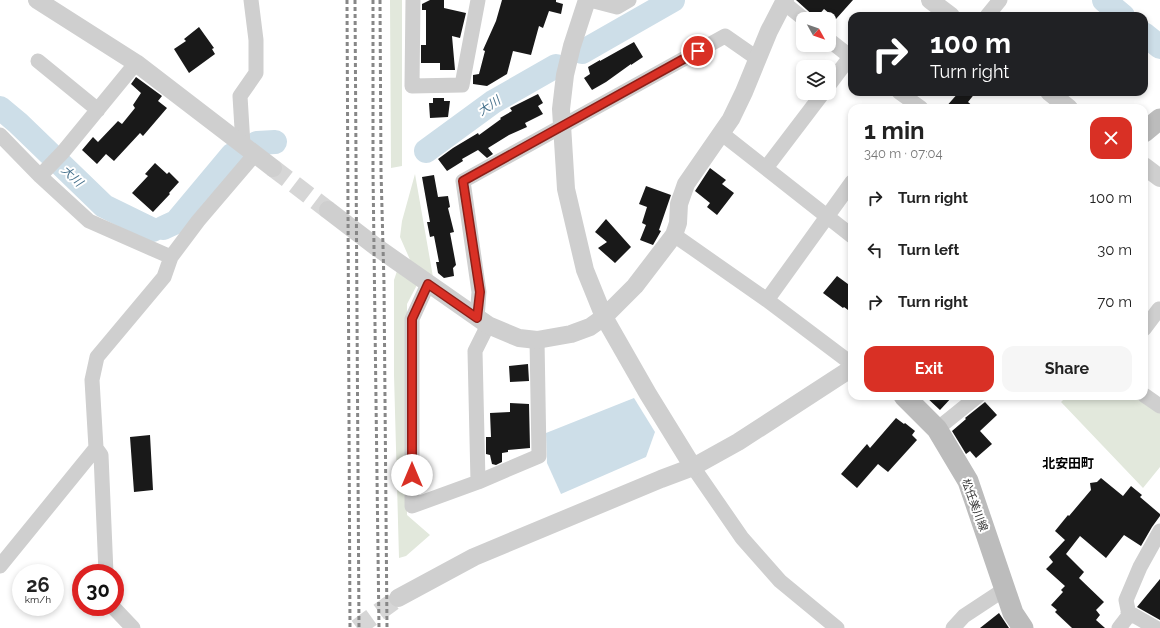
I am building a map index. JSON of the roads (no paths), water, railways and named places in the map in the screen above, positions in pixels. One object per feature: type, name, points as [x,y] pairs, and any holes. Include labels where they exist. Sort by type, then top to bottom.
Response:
[{"type":"main road","points":[[1148,129],[1160,119]]},
{"type":"main road","name":"松任美川線","points":[[908,400],[937,429],[968,481],[1013,613],[1023,628]]},
{"type":"street","points":[[37,0],[136,63],[273,168]]},
{"type":"street","points":[[106,564],[101,455],[96,448],[92,380],[97,356],[164,277],[171,257],[249,149],[240,96],[256,73],[256,40],[251,0]]},
{"type":"street","points":[[413,0],[412,86],[462,85],[475,2]]},
{"type":"street","points":[[587,0],[572,46],[565,75],[561,109],[566,190],[584,270],[604,317],[648,394],[693,467],[742,538],[780,581],[837,628]]},
{"type":"street","points":[[590,0],[617,7],[629,0]]},
{"type":"street","points":[[930,0],[946,12]]},
{"type":"street","points":[[990,12],[1000,0]]},
{"type":"street","points":[[328,210],[428,284],[482,321],[519,338],[536,340],[571,334],[590,327],[604,317],[635,286],[674,235],[678,223],[679,204],[686,184],[730,119],[744,92],[769,31],[784,1],[796,12]]},
{"type":"street","points":[[478,482],[475,351],[482,321],[480,292],[463,181],[725,36],[758,59]]},
{"type":"street","points":[[836,46],[848,56]]},
{"type":"street","points":[[38,61],[98,110]]},
{"type":"street","points":[[836,76],[848,62]]},
{"type":"street","points":[[40,176],[63,152],[136,63]]},
{"type":"street","points":[[904,96],[914,104]]},
{"type":"street","points":[[1054,96],[1064,104]]},
{"type":"street","points":[[766,168],[818,100]]},
{"type":"street","points":[[721,133],[848,233]]},
{"type":"street","points":[[0,135],[40,176],[89,221],[171,257]]},
{"type":"street","points":[[1148,169],[1160,178]]},
{"type":"street","points":[[767,300],[848,188]]},
{"type":"street","points":[[674,235],[767,300],[848,361]]},
{"type":"street","points":[[428,284],[412,319],[412,506],[478,482],[539,456],[536,340]]},
{"type":"street","points":[[1148,324],[1159,309],[1160,310]]},
{"type":"street","points":[[398,598],[474,557],[693,467],[738,442],[848,371]]},
{"type":"street","points":[[1148,398],[1160,406]]},
{"type":"street","points":[[937,429],[973,400]]},
{"type":"street","points":[[0,566],[96,448]]},
{"type":"street","points":[[1119,628],[1129,615],[1126,600],[1140,568],[1160,531]]},
{"type":"street","points":[[953,628],[964,616],[1005,589]]},
{"type":"street","points":[[1128,612],[1156,628]]},
{"type":"street","points":[[122,616],[133,628]]},
{"type":"waterway","name":"大川","points":[[582,52],[673,0]]},
{"type":"waterway","name":"大川","points":[[1104,0],[1118,12]]},
{"type":"waterway","name":"大川","points":[[1148,37],[1160,47]]},
{"type":"waterway","name":"大川","points":[[426,151],[493,102],[556,66]]},
{"type":"waterway","name":"大川","points":[[0,108],[18,123],[104,206],[153,230]]},
{"type":"waterway","name":"大川","points":[[257,143],[275,142]]},
{"type":"waterway","name":"大川","points":[[163,228],[176,222],[232,155]]},
{"type":"tunnel","points":[[273,168],[328,210]]},
{"type":"tunnel","points":[[357,628],[398,598]]},
{"type":"railway","points":[[347,0],[350,628]]},
{"type":"railway","points":[[355,0],[359,628]]},
{"type":"railway","points":[[373,0],[373,172],[379,628]]},
{"type":"railway","points":[[380,0],[387,628]]},
{"type":"district","name":"北安田町","points":[[1068,463]]}]
